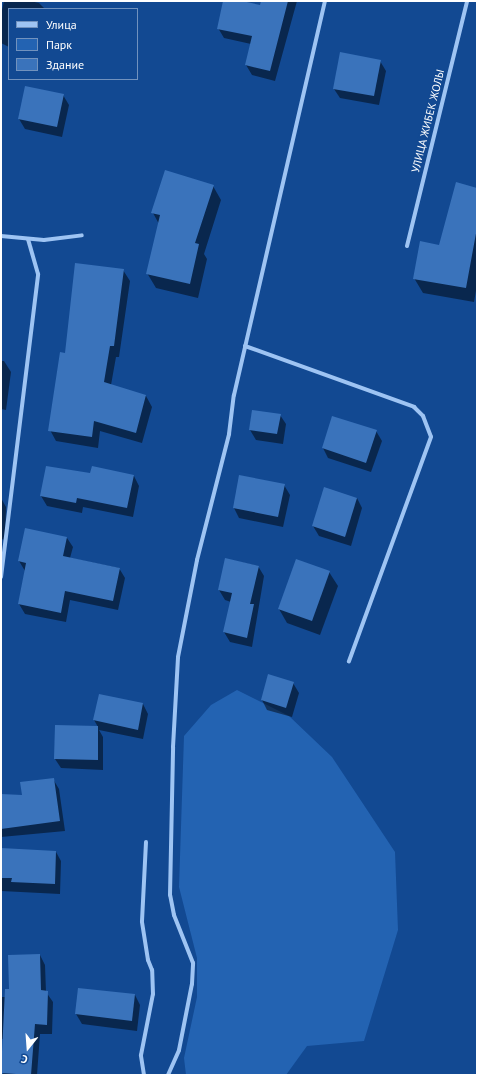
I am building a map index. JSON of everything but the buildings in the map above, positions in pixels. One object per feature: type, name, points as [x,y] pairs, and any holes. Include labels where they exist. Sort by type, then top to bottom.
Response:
[{"type":"street","points":[[168,1075],[179,1050],[193,970],[193,962],[174,915],[170,895],[173,747],[178,657],[197,560],[229,434],[234,395],[325,1]]},
{"type":"street","name":"УЛИЦА ЖИБЕК ЖОЛЫ","points":[[408,246],[467,1]]},
{"type":"street","points":[[1,236],[44,240],[82,235]]},
{"type":"street","points":[[1,578],[38,274],[28,239]]},
{"type":"street","points":[[245,346],[414,407],[423,416],[431,437],[349,661]]},
{"type":"street","points":[[144,1075],[141,1055],[153,994],[152,970],[148,960],[142,921],[146,842]]},
{"type":"green space","points":[[237,690],[289,716],[332,757],[395,852],[398,930],[364,1041],[307,1046],[286,1075],[186,1075],[184,1058],[197,997],[197,958],[179,887],[184,736],[211,705]]}]
